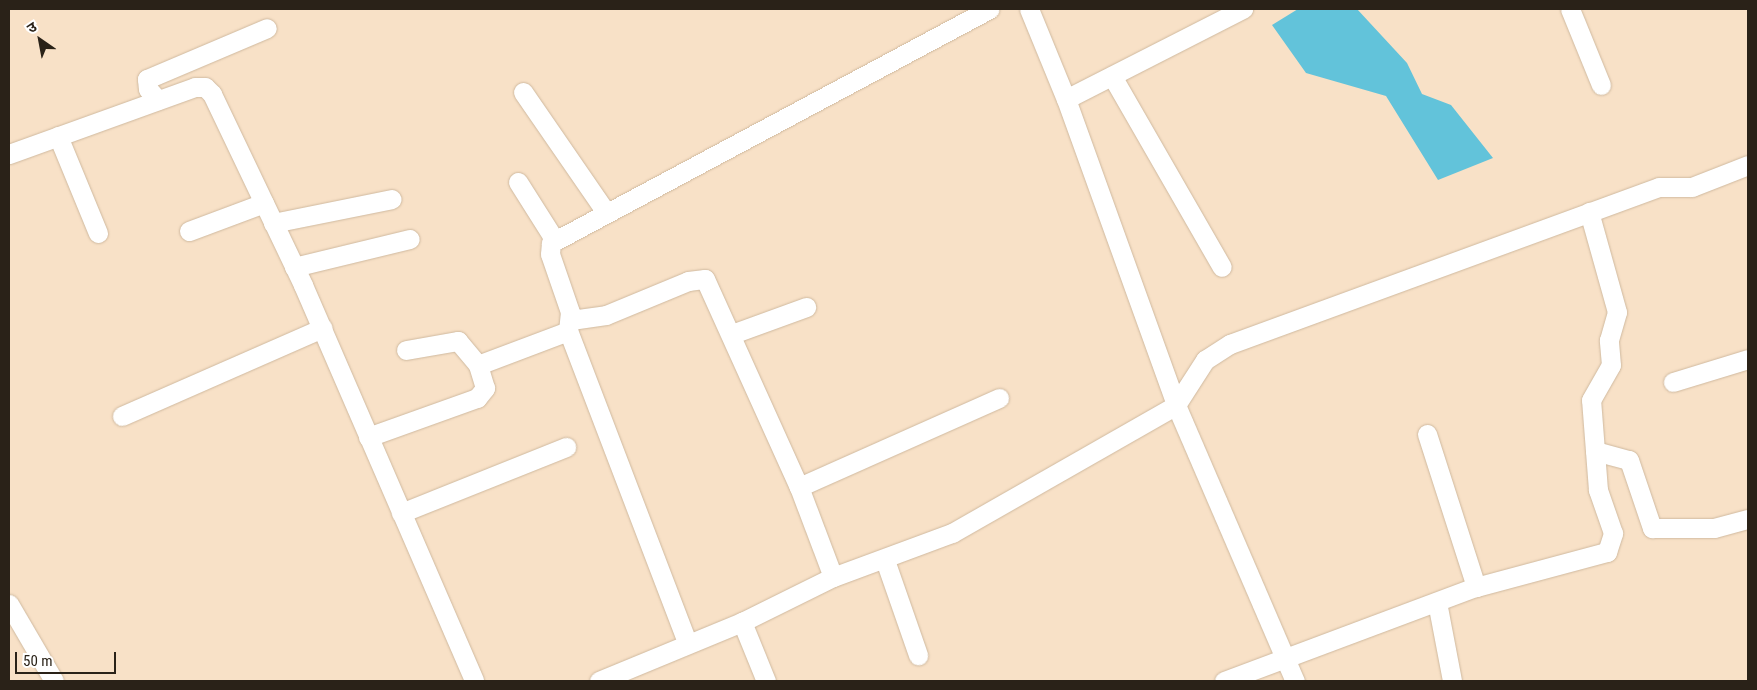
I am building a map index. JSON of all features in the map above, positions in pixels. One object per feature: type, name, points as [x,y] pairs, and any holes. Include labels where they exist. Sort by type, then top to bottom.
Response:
[{"type":"street","points":[[688,642],[570,326],[550,254],[554,239],[990,9]]},
{"type":"street","points":[[1029,9],[1066,99],[1176,405],[1287,659],[1294,681]]},
{"type":"street","points":[[1066,99],[1243,9]]},
{"type":"street","points":[[1570,9],[1601,85]]},
{"type":"street","points":[[158,100],[148,89],[147,79],[267,28]]},
{"type":"street","points":[[1112,76],[1222,267]]},
{"type":"street","points":[[9,154],[196,87],[205,87],[212,94],[322,328],[474,681]]},
{"type":"street","points":[[522,92],[605,211]]},
{"type":"street","points":[[58,136],[98,233]]},
{"type":"street","points":[[599,681],[688,642],[742,622],[833,577],[885,560],[952,533],[1176,405],[1205,360],[1230,344],[1664,185],[1692,187],[1748,165]]},
{"type":"street","points":[[518,182],[554,239]]},
{"type":"street","points":[[273,222],[392,199]]},
{"type":"street","points":[[189,231],[264,203]]},
{"type":"street","points":[[1224,681],[1476,587],[1607,552],[1613,533],[1598,490],[1591,400],[1611,365],[1609,340],[1617,312],[1589,212]]},
{"type":"street","points":[[294,267],[410,239]]},
{"type":"street","points":[[478,365],[570,326],[606,315],[688,281],[705,279],[732,334],[798,487],[833,577]]},
{"type":"street","points":[[732,334],[806,308]]},
{"type":"street","points":[[122,416],[322,328]]},
{"type":"street","points":[[368,437],[477,398],[485,388],[478,365],[458,341],[406,350]]},
{"type":"street","points":[[1673,382],[1748,359]]},
{"type":"street","points":[[798,487],[999,398]]},
{"type":"street","points":[[1427,434],[1476,587]]},
{"type":"street","points":[[401,513],[566,447]]},
{"type":"street","points":[[1595,451],[1629,460],[1652,528],[1714,528],[1748,519]]},
{"type":"street","points":[[885,560],[918,655]]},
{"type":"street","points":[[1437,602],[1452,681]]},
{"type":"street","points":[[9,604],[54,681]]},
{"type":"street","points":[[742,622],[766,681]]},
{"type":"water","points":[[1298,9],[1357,9],[1407,63],[1422,94],[1451,105],[1493,158],[1438,180],[1386,96],[1306,73],[1272,25]]}]
